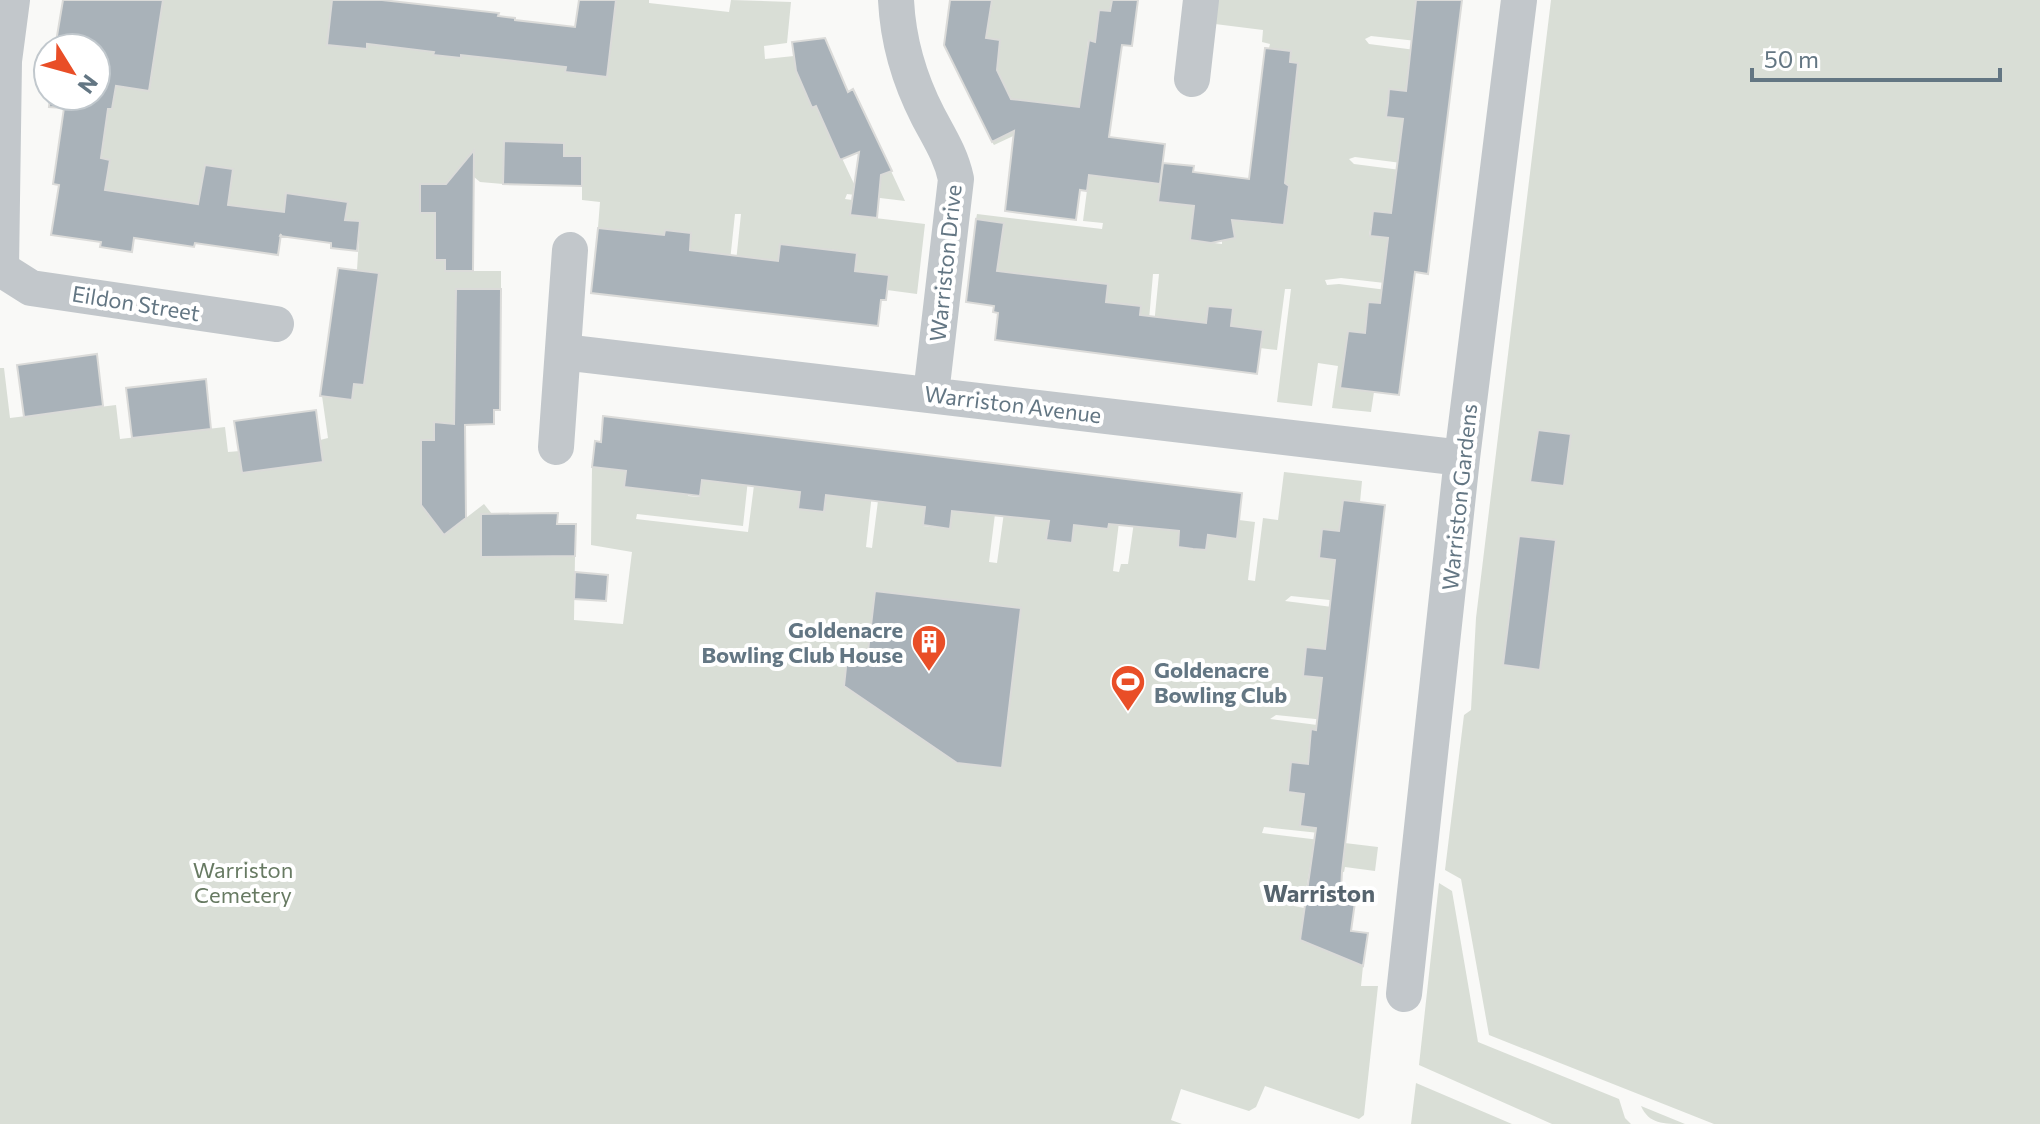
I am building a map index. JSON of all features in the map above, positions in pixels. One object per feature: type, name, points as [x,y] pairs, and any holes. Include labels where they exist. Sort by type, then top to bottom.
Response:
[{"type":"street","name":"Eildon Street","points":[[12,0],[4,61],[0,270],[31,288],[276,325]]},
{"type":"street","name":"Warriston Drive","points":[[896,0],[900,36],[911,79],[946,147],[956,179],[931,394]]},
{"type":"street","points":[[1191,79],[1201,0]]},
{"type":"street","name":"Warriston Gardens","points":[[1404,994],[1462,458],[1519,0]]},
{"type":"street","points":[[556,447],[570,250]]},
{"type":"street","name":"Warriston Avenue","points":[[563,352],[1462,458]]},
{"type":"green space","name":"Warriston Cemetery","points":[[157,0],[332,0],[327,45],[366,49],[367,44],[433,52],[434,55],[460,58],[461,55],[566,67],[565,72],[607,76],[616,0],[649,0],[649,3],[729,12],[731,0],[791,2],[787,43],[764,46],[765,59],[794,56],[855,186],[891,171],[905,201],[847,194],[845,199],[852,200],[850,215],[925,224],[917,294],[887,290],[888,275],[855,271],[857,253],[827,249],[824,267],[792,246],[780,244],[778,261],[734,281],[741,214],[735,214],[728,280],[722,279],[724,254],[690,250],[691,233],[665,230],[663,247],[628,231],[610,229],[609,241],[597,240],[600,202],[582,200],[582,157],[564,156],[564,143],[505,141],[503,184],[480,182],[461,166],[454,174],[456,177],[420,213],[435,213],[435,259],[445,260],[445,271],[501,271],[501,289],[456,289],[455,409],[462,425],[434,440],[421,440],[421,504],[460,504],[437,526],[444,535],[484,504],[492,514],[492,532],[481,532],[481,557],[575,556],[574,620],[623,624],[632,552],[591,545],[592,467],[626,471],[624,487],[658,487],[690,478],[688,496],[700,497],[702,480],[750,461],[743,526],[637,514],[636,519],[748,532],[757,462],[800,491],[799,509],[823,512],[826,495],[874,476],[866,547],[872,548],[881,477],[892,478],[890,503],[925,507],[923,526],[949,529],[952,511],[985,515],[989,489],[998,490],[989,562],[997,563],[1007,491],[1015,517],[1049,521],[1047,540],[1072,543],[1074,525],[1108,529],[1111,504],[1121,506],[1113,571],[1119,572],[1121,564],[1128,564],[1136,508],[1149,528],[1179,531],[1178,547],[1205,550],[1208,535],[1237,538],[1239,520],[1255,522],[1248,580],[1255,581],[1263,518],[1278,520],[1284,472],[1362,481],[1360,502],[1343,500],[1339,531],[1322,529],[1319,558],[1335,560],[1349,602],[1291,596],[1285,601],[1348,609],[1325,649],[1303,676],[1322,678],[1318,707],[1337,710],[1335,721],[1276,715],[1270,719],[1333,727],[1332,732],[1312,729],[1308,764],[1291,762],[1288,792],[1304,794],[1300,826],[1319,829],[1319,833],[1264,827],[1262,833],[1378,847],[1375,871],[1345,867],[1344,872],[1310,867],[1306,890],[1296,889],[1294,906],[1304,908],[1300,940],[1363,966],[1361,986],[1378,986],[1364,1115],[1359,1119],[1265,1086],[1256,1107],[1249,1111],[1181,1089],[1171,1120],[1182,1124],[0,1124],[0,368],[4,368],[10,418],[116,405],[120,439],[225,427],[228,452],[240,451],[243,473],[323,462],[320,440],[328,438],[322,396],[352,400],[354,384],[364,384],[379,274],[357,270],[360,222],[345,220],[347,202],[286,194],[284,212],[228,205],[233,169],[205,165],[198,204],[95,191],[98,175],[107,176],[110,161],[100,159],[100,112],[112,112],[116,86],[149,91],[163,1]]},
{"type":"green space","points":[[992,0],[1112,0],[1110,11],[1099,10],[1095,42],[1088,41],[1081,98],[1097,109],[1046,103],[1026,130],[994,145],[992,142],[1024,125],[998,73],[986,38]]},
{"type":"green space","points":[[1218,0],[1416,0],[1435,43],[1371,36],[1365,39],[1369,44],[1431,52],[1410,61],[1406,91],[1390,90],[1386,117],[1403,119],[1399,150],[1418,152],[1417,165],[1355,157],[1349,159],[1354,164],[1416,172],[1391,213],[1373,211],[1369,236],[1388,238],[1402,285],[1341,278],[1325,280],[1327,285],[1387,290],[1385,304],[1368,302],[1365,333],[1374,392],[1371,412],[1332,408],[1338,366],[1318,363],[1312,406],[1277,402],[1291,289],[1285,289],[1277,350],[1260,348],[1231,326],[1233,308],[1208,306],[1206,323],[1175,319],[1172,337],[1153,335],[1159,274],[1153,274],[1148,331],[1106,302],[1108,284],[1029,292],[971,264],[998,267],[1003,223],[976,219],[977,214],[1102,229],[1103,223],[1083,221],[1089,175],[1160,184],[1158,202],[1194,206],[1190,240],[1222,244],[1222,241],[1235,238],[1231,216],[1284,225],[1289,187],[1285,183],[1298,64],[1290,62],[1291,51],[1269,48],[1270,44],[1262,42],[1263,30],[1215,24]]},
{"type":"green space","points":[[1551,0],[2040,0],[2040,1124],[1714,1124],[1489,1035],[1461,879],[1445,870],[1464,715],[1471,710],[1476,618]]},
{"type":"green space","points":[[1439,883],[1452,891],[1478,1042],[1619,1099],[1625,1118],[1631,1124],[1552,1124],[1419,1065]]},
{"type":"green space","points":[[1416,1083],[1512,1124],[1411,1124]]},
{"type":"green space","points":[[1641,1106],[1685,1124],[1653,1120]]},
{"type":"building","points":[[63,0],[163,0],[149,91],[116,86],[112,109],[112,32],[58,32]]},
{"type":"building","points":[[332,0],[382,0],[499,13],[498,16],[515,20],[575,27],[579,0],[616,0],[607,77],[565,72],[566,67],[461,55],[461,58],[433,55],[434,52],[367,44],[367,49],[327,45]]},
{"type":"building","points":[[950,0],[992,0],[986,38],[1000,40],[997,70],[1011,99],[1079,107],[1089,40],[1095,42],[1099,10],[1110,11],[1112,0],[1138,0],[1132,46],[1122,45],[1109,137],[1165,144],[1160,184],[1089,175],[1087,191],[1080,190],[1076,220],[1005,211],[1014,131],[992,142],[944,45]]},
{"type":"building","points":[[1416,0],[1462,0],[1428,274],[1415,272],[1399,395],[1340,388],[1348,331],[1365,333],[1368,302],[1380,303],[1388,238],[1370,236],[1373,211],[1391,213],[1403,119],[1386,117],[1389,89],[1406,91]]},
{"type":"building","points":[[825,38],[848,92],[853,89],[892,171],[881,175],[877,218],[850,215],[859,152],[840,160],[816,106],[812,108],[796,71],[792,42]]},
{"type":"building","points":[[1265,48],[1291,51],[1290,62],[1298,63],[1285,183],[1289,186],[1284,225],[1232,220],[1235,238],[1211,243],[1190,240],[1194,206],[1158,202],[1163,163],[1194,166],[1193,172],[1249,179]]},
{"type":"building","points":[[63,112],[108,112],[101,158],[110,160],[105,190],[198,204],[205,165],[233,169],[228,205],[284,212],[286,193],[348,202],[345,220],[360,221],[357,251],[331,248],[331,243],[281,236],[278,255],[134,238],[132,252],[100,247],[101,242],[51,235],[59,185],[53,184]]},
{"type":"building","points":[[504,141],[564,143],[564,156],[582,156],[582,186],[503,184]]},
{"type":"building","points":[[474,150],[473,271],[445,271],[445,260],[435,260],[435,213],[420,213],[420,184],[446,184]]},
{"type":"building","points":[[976,219],[1004,223],[997,271],[1108,284],[1106,302],[1141,306],[1140,315],[1206,323],[1208,306],[1233,308],[1231,326],[1263,330],[1257,374],[995,340],[998,313],[993,312],[994,306],[966,302]]},
{"type":"building","points":[[598,228],[664,235],[665,230],[691,233],[690,250],[778,261],[780,244],[857,253],[855,271],[889,275],[886,300],[881,300],[878,326],[591,293]]},
{"type":"building","points":[[338,268],[379,273],[364,385],[354,384],[352,400],[320,396]]},
{"type":"building","points":[[456,289],[501,289],[500,410],[494,410],[494,424],[465,425],[466,518],[444,535],[421,505],[421,440],[434,440],[434,422],[454,424]]},
{"type":"building","points":[[97,354],[103,406],[24,417],[17,365]]},
{"type":"building","points":[[206,379],[211,429],[132,438],[126,388]]},
{"type":"building","points":[[316,410],[323,462],[242,473],[234,421]]},
{"type":"building","points":[[603,416],[1242,493],[1237,539],[1208,535],[1206,550],[1193,549],[1178,547],[1179,531],[1109,524],[1108,529],[1074,525],[1072,543],[1046,540],[1049,521],[952,511],[950,529],[923,525],[925,507],[826,495],[824,512],[798,509],[800,492],[702,480],[700,496],[624,487],[626,471],[592,467],[595,441],[601,442]]},
{"type":"building","points":[[1538,430],[1571,434],[1564,486],[1530,482]]},
{"type":"building","points":[[1343,500],[1385,505],[1342,871],[1341,892],[1356,895],[1351,931],[1368,933],[1363,966],[1300,940],[1316,828],[1300,826],[1304,794],[1288,792],[1291,762],[1308,764],[1311,729],[1316,730],[1322,678],[1303,676],[1306,647],[1325,649],[1335,560],[1319,558],[1322,529],[1339,531]]},
{"type":"building","points":[[558,513],[557,524],[576,524],[575,556],[481,557],[481,514]]},
{"type":"building","points":[[1519,536],[1556,540],[1540,670],[1503,665]]},
{"type":"building","points":[[575,572],[608,575],[606,601],[574,599]]},
{"type":"building","name":"Goldenacre Bowling Club House","points":[[875,591],[1021,608],[1002,768],[957,763],[844,686],[847,658],[867,660]]},
{"type":"place","name":"Goldenacre Bowling Club House","points":[[929,673]]},
{"type":"place","name":"Goldenacre Bowling Club","points":[[1128,713]]},
{"type":"district","name":"Warriston","points":[[1319,892]]}]
